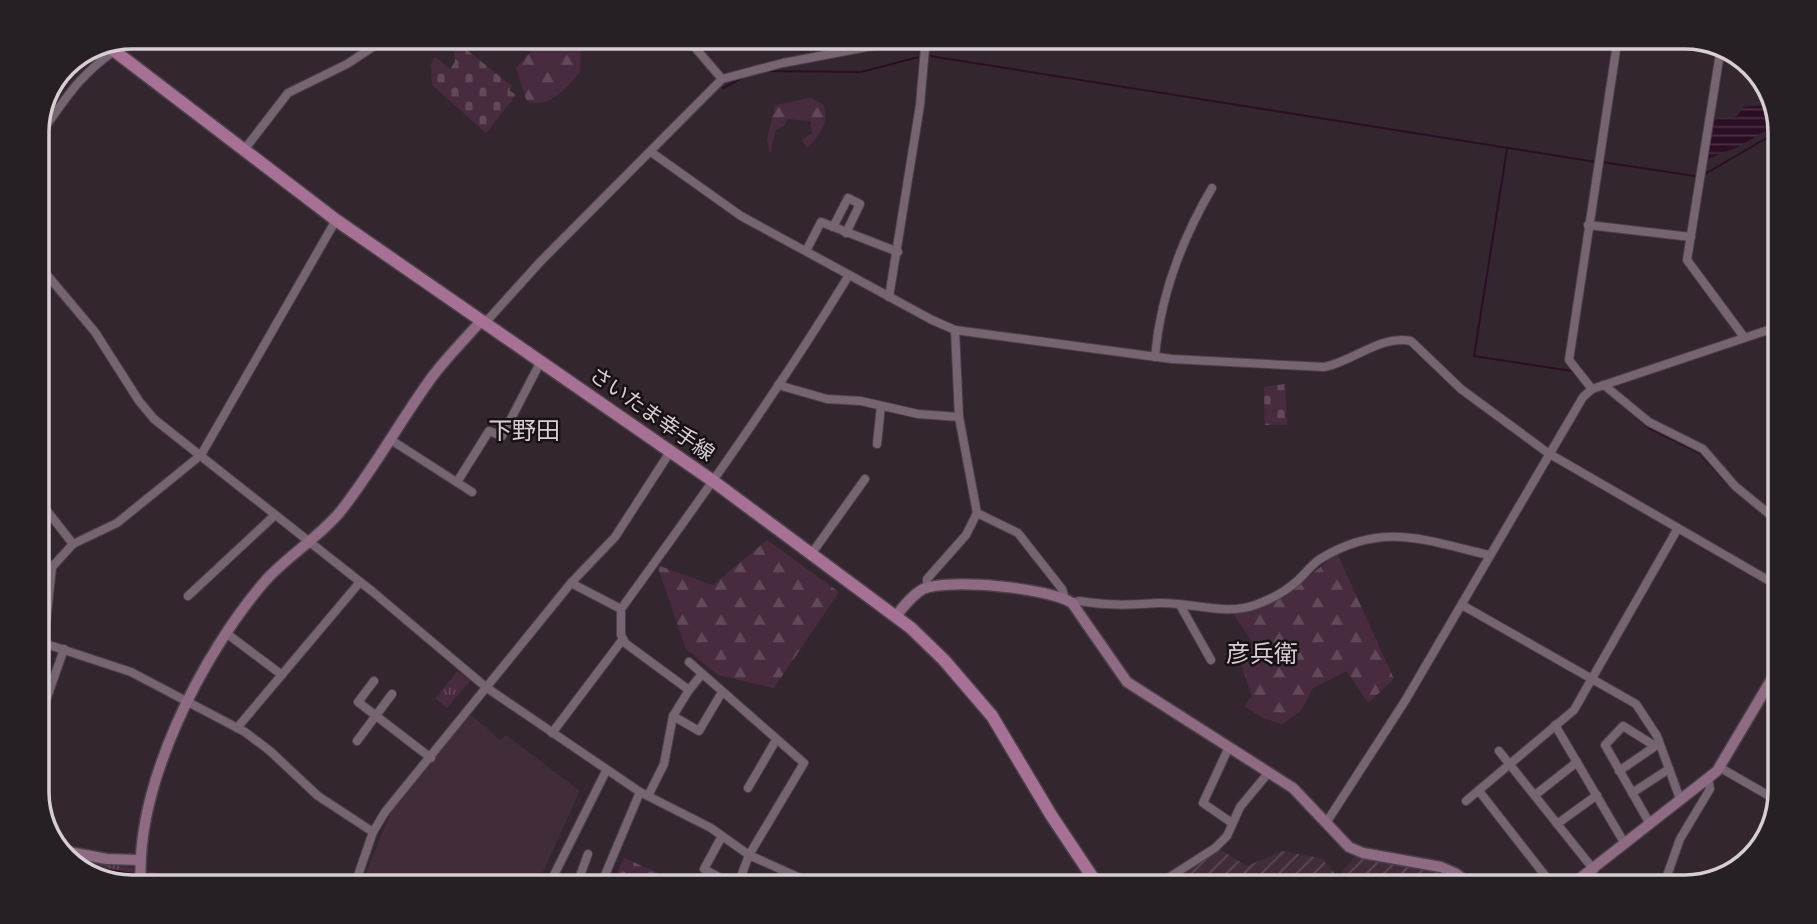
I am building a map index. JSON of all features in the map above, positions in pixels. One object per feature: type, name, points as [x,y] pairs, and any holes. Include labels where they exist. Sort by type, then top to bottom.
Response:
[{"type":"main road","name":"さいたま幸手線","points":[[114,51],[336,220],[713,481],[896,616],[927,643],[980,700],[1091,875]]},
{"type":"street","points":[[244,150],[288,93],[347,64],[370,49]]},
{"type":"street","points":[[698,49],[722,79]]},
{"type":"street","points":[[140,875],[139,865],[170,736],[226,633],[268,579],[340,511],[433,376],[541,261],[722,79],[772,65],[857,49]]},
{"type":"street","points":[[890,297],[920,105],[925,49]]},
{"type":"street","points":[[1592,389],[1569,360],[1616,49]]},
{"type":"street","points":[[50,118],[73,85],[106,53]]},
{"type":"street","points":[[1722,58],[1687,260],[1744,337]]},
{"type":"street","points":[[651,152],[741,216],[955,330],[1156,357],[1324,367],[1401,339],[1410,341],[1461,390],[1548,453],[1768,580]]},
{"type":"street","points":[[1156,357],[1158,322],[1169,285],[1212,188]]},
{"type":"street","points":[[833,227],[848,198],[860,204],[846,233]]},
{"type":"street","points":[[49,586],[52,567],[73,544],[117,523],[201,455],[336,220]]},
{"type":"street","points":[[806,251],[821,222],[898,252]]},
{"type":"street","points":[[1588,225],[1691,237]]},
{"type":"street","points":[[689,690],[631,649],[623,639],[621,609],[713,481],[849,275]]},
{"type":"street","points":[[49,277],[96,332],[146,410],[487,688],[606,771],[722,836],[749,855],[793,875]]},
{"type":"street","points":[[927,588],[927,579],[966,535],[977,513],[959,417],[955,330]]},
{"type":"street","points":[[1326,824],[1462,605],[1583,397],[1592,389],[1768,330]]},
{"type":"street","points":[[457,482],[489,430],[502,436],[541,361]]},
{"type":"street","points":[[778,385],[827,399],[860,401],[918,414],[959,417]]},
{"type":"street","points":[[1604,385],[1649,422],[1703,449],[1735,485],[1768,513]]},
{"type":"street","points":[[877,444],[881,405]]},
{"type":"street","points":[[391,440],[472,492]]},
{"type":"street","points":[[358,875],[373,832],[385,812],[571,583],[615,537],[670,452]]},
{"type":"street","points":[[812,554],[865,479]]},
{"type":"street","points":[[977,513],[1018,533],[1062,589],[1127,682],[1269,772],[1301,796],[1349,847],[1363,853],[1441,867],[1458,875]]},
{"type":"street","points":[[49,514],[73,544]]},
{"type":"street","points":[[188,596],[275,515]]},
{"type":"street","points":[[1466,801],[1574,710],[1678,527]]},
{"type":"street","points":[[896,616],[913,596],[927,588],[946,584],[1026,590],[1069,601],[1123,607],[1158,603],[1235,609],[1253,606],[1289,587],[1317,561],[1364,538],[1387,535],[1424,540],[1489,555]]},
{"type":"street","points":[[237,727],[360,582]]},
{"type":"street","points":[[571,583],[621,609]]},
{"type":"street","points":[[1180,605],[1210,660]]},
{"type":"street","points":[[1462,605],[1636,704],[1658,745],[1680,799]]},
{"type":"street","points":[[226,633],[282,675]]},
{"type":"street","points":[[552,733],[623,639]]},
{"type":"street","points":[[49,645],[131,672],[237,727],[270,751],[318,796],[373,832]]},
{"type":"street","points":[[49,692],[64,649]]},
{"type":"street","points":[[690,662],[804,764],[749,855],[742,875]]},
{"type":"street","points":[[606,875],[644,794],[664,764],[673,716],[702,674]]},
{"type":"street","points":[[374,681],[358,702],[431,758]]},
{"type":"street","points":[[1587,875],[1680,799],[1709,779],[1720,767],[1768,685]]},
{"type":"street","points":[[673,716],[699,731],[722,692]]},
{"type":"street","points":[[356,741],[393,694]]},
{"type":"street","points":[[1555,725],[1625,844]]},
{"type":"street","points":[[1650,824],[1605,745],[1623,726],[1658,745]]},
{"type":"street","points":[[748,788],[776,740]]},
{"type":"street","points":[[1619,771],[1658,745]]},
{"type":"street","points":[[1229,747],[1203,803],[1233,823]]},
{"type":"street","points":[[1499,751],[1594,870]]},
{"type":"street","points":[[1535,796],[1577,762]]},
{"type":"street","points":[[1720,767],[1768,795]]},
{"type":"street","points":[[1632,793],[1669,769]]},
{"type":"street","points":[[554,875],[606,771]]},
{"type":"street","points":[[1173,875],[1215,848],[1227,836],[1240,807],[1269,772]]},
{"type":"street","points":[[1667,875],[1680,839],[1710,789],[1709,779]]},
{"type":"street","points":[[1479,791],[1546,875]]},
{"type":"street","points":[[1557,824],[1597,795]]},
{"type":"street","points":[[715,875],[704,869],[722,836]]},
{"type":"street","points":[[75,853],[139,865]]},
{"type":"street","points":[[580,875],[588,854]]},
{"type":"shaded area","points":[[1764,105],[1768,129],[1738,147],[1708,159],[1715,119],[1737,116],[1743,107]]},
{"type":"shaded area","points":[[470,714],[500,740],[506,735],[580,791],[542,875],[365,875],[390,814]]},
{"type":"shaded area","points":[[1219,849],[1247,866],[1282,851],[1321,858],[1336,875],[1180,875]]},
{"type":"shaded area","points":[[1357,854],[1441,870],[1450,875],[1340,875]]},
{"type":"green space","points":[[454,49],[466,49],[512,86],[509,90],[516,95],[486,133],[432,85],[431,64],[435,57],[450,69],[455,62]]},
{"type":"green space","points":[[581,49],[580,72],[557,95],[536,103],[527,102],[516,68],[532,50]]},
{"type":"green space","points":[[811,98],[823,104],[825,111],[820,133],[807,148],[802,140],[812,133],[810,121],[788,119],[784,126],[776,130],[770,153],[767,140],[775,105]]},
{"type":"green space","points":[[1285,384],[1287,425],[1265,425],[1264,387]]},
{"type":"green space","points":[[767,540],[839,592],[774,688],[718,675],[686,649],[657,565],[713,585]]},
{"type":"green space","points":[[1337,553],[1394,679],[1368,703],[1347,671],[1313,688],[1300,712],[1282,724],[1263,718],[1244,706],[1252,696],[1240,660],[1254,644],[1233,614],[1288,594]]},
{"type":"green space","points":[[458,671],[470,681],[447,708],[435,698]]},
{"type":"green space","points":[[624,858],[663,875],[616,875]]},
{"type":"green space","points":[[85,860],[133,868],[134,874],[100,868]]},
{"type":"green space","points":[[147,871],[171,875],[147,875]]},
{"type":"waterway","points":[[930,56],[1596,162]]},
{"type":"waterway","points":[[766,71],[861,72],[919,57]]},
{"type":"waterway","points":[[723,88],[744,77]]},
{"type":"waterway","points":[[1705,174],[1768,137]]},
{"type":"waterway","points":[[1507,149],[1474,356],[1572,371],[1579,379]]},
{"type":"waterway","points":[[1602,162],[1695,176]]},
{"type":"waterway","points":[[1626,408],[1649,428],[1700,453],[1729,486]]},
{"type":"district","name":"下野田","points":[[524,431]]},
{"type":"district","name":"彦兵衛","points":[[1262,654]]}]
